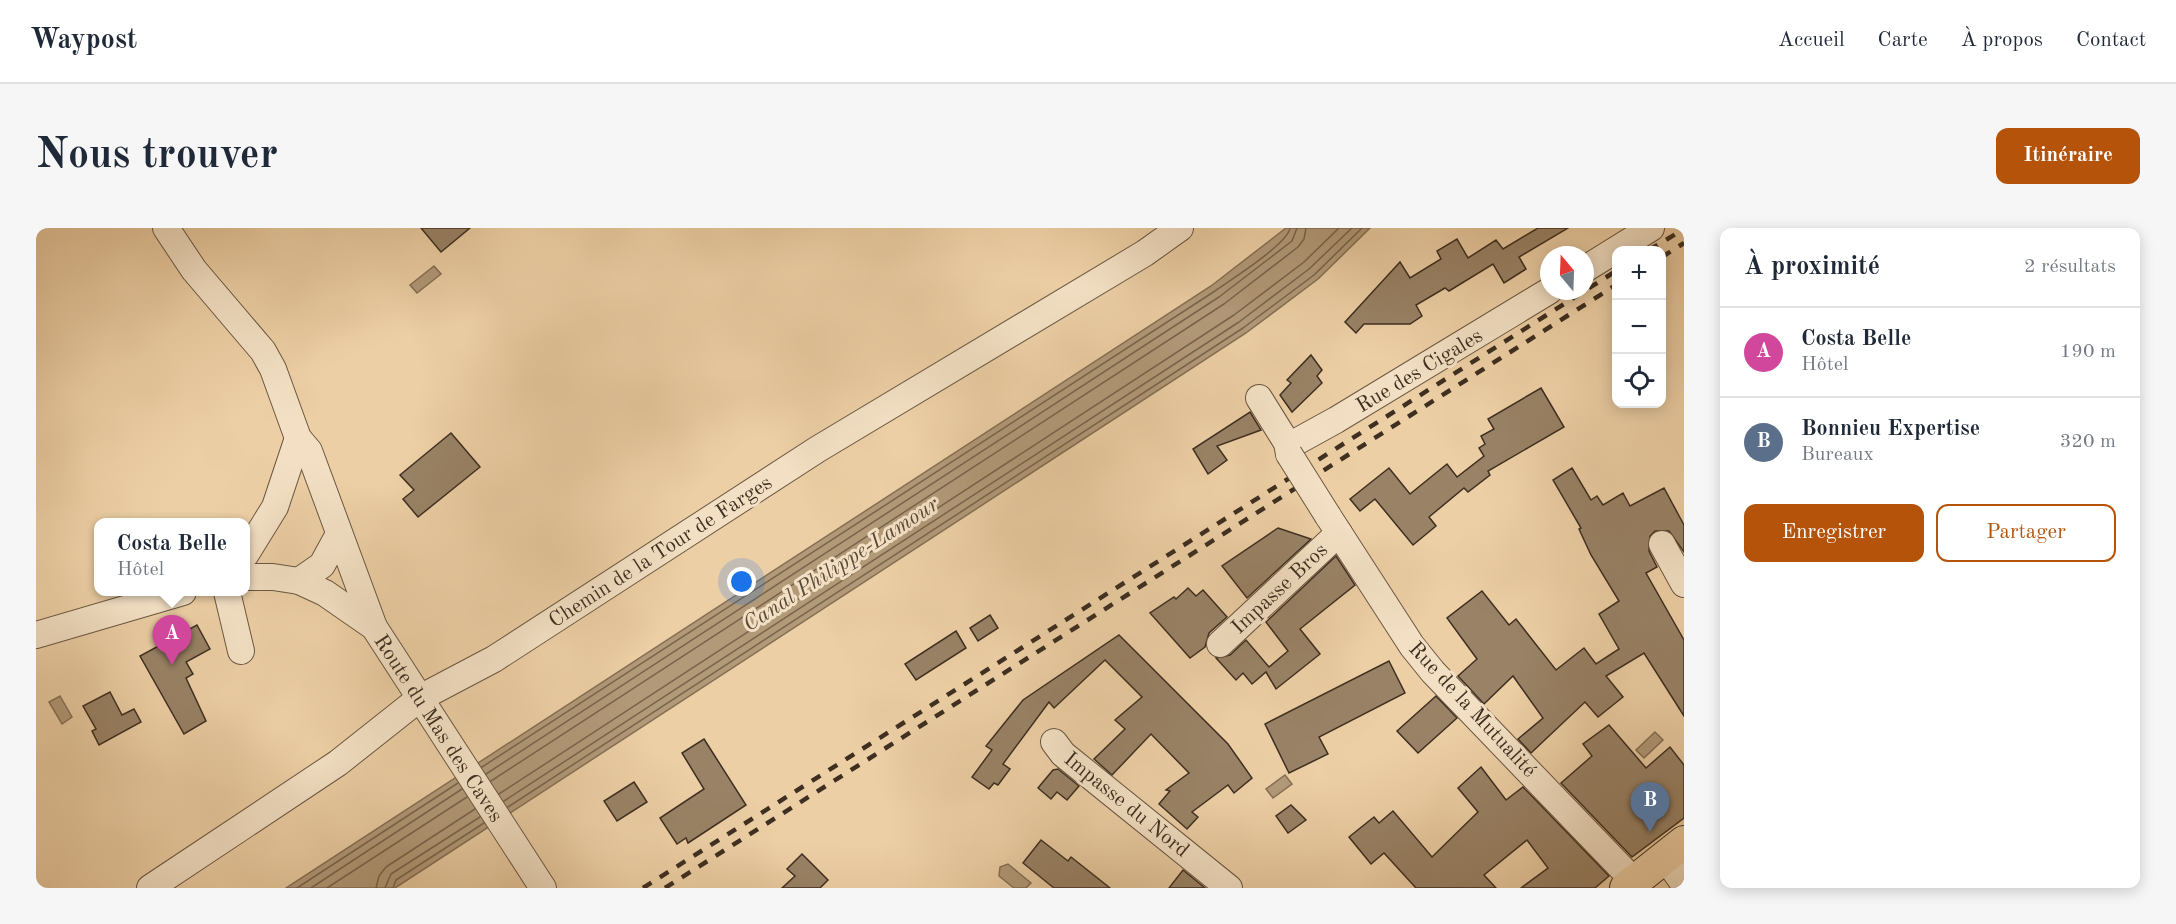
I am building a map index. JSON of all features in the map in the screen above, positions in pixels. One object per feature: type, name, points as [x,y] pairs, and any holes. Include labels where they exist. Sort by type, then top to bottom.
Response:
[{"type":"main road","points":[[1630,885],[1674,849]]},
{"type":"street","points":[[166,228],[194,270],[263,351],[273,369],[298,438],[309,451],[374,627]]},
{"type":"street","name":"Chemin de la Tour de Farges","points":[[150,888],[338,763],[420,698],[494,659],[818,448],[1145,253],[1180,228]]},
{"type":"street","points":[[1594,263],[1651,228]]},
{"type":"street","name":"Rue des Cigales","points":[[1288,449],[1296,442],[1540,296]]},
{"type":"street","name":"Rue de la Mutualité","points":[[1259,398],[1333,525],[1412,646],[1433,672],[1566,807],[1630,885]]},
{"type":"street","points":[[273,577],[250,549],[275,507],[298,438]]},
{"type":"street","name":"Impasse Bros","points":[[1220,644],[1333,525]]},
{"type":"street","points":[[299,581],[322,566],[339,534]]},
{"type":"street","points":[[1662,544],[1684,584]]},
{"type":"street","name":"Route du Mas des Caves","points":[[250,577],[273,577],[299,581],[325,593],[374,627],[543,888]]},
{"type":"street","points":[[36,635],[166,596]]},
{"type":"street","points":[[228,596],[241,651]]},
{"type":"street","name":"Impasse du Nord","points":[[1054,742],[1063,754],[1229,888]]},
{"type":"street","points":[[1674,849],[1684,884]]},
{"type":"water","name":"Canal Philippe-Lamour","points":[[1286,228],[1370,228],[1318,279],[1246,333],[395,888],[286,888],[1211,286]]},
{"type":"water","points":[[434,266],[441,274],[417,293],[410,285]]},
{"type":"water","points":[[60,696],[72,717],[62,724],[49,702]]},
{"type":"water","points":[[1655,732],[1663,740],[1644,758],[1636,750]]},
{"type":"water","points":[[1285,775],[1292,784],[1273,798],[1266,789]]},
{"type":"water","points":[[1008,864],[1031,883],[1026,888],[1014,888],[999,876],[1000,867]]},
{"type":"building","points":[[421,228],[470,228],[441,252]]},
{"type":"building","points":[[1538,228],[1568,228],[1519,257],[1526,269],[1504,283],[1493,264],[1449,291],[1445,288],[1416,305],[1422,316],[1410,324],[1364,324],[1356,333],[1345,322],[1400,262],[1410,278],[1441,259],[1437,251],[1457,239],[1468,258],[1496,240],[1503,249]]},
{"type":"building","points":[[1311,355],[1322,370],[1317,376],[1322,383],[1292,412],[1280,395],[1291,383],[1287,380]]},
{"type":"building","points":[[1541,388],[1564,427],[1488,471],[1490,475],[1468,492],[1464,488],[1429,517],[1436,526],[1413,545],[1375,499],[1360,511],[1350,499],[1389,468],[1410,494],[1447,464],[1457,477],[1484,456],[1479,448],[1485,444],[1481,436],[1494,429],[1488,419]]},
{"type":"building","points":[[1250,412],[1261,430],[1217,446],[1227,460],[1208,474],[1193,449]]},
{"type":"building","points":[[451,433],[480,467],[418,517],[403,499],[414,490],[400,475]]},
{"type":"building","points":[[1572,468],[1591,500],[1597,496],[1603,505],[1623,493],[1630,506],[1664,488],[1684,525],[1684,552],[1669,531],[1655,531],[1650,536],[1649,551],[1657,567],[1646,573],[1684,640],[1684,716],[1644,653],[1606,676],[1623,697],[1598,717],[1585,702],[1531,753],[1518,739],[1543,718],[1513,676],[1484,704],[1458,676],[1477,659],[1447,618],[1482,591],[1509,625],[1516,619],[1556,670],[1584,648],[1596,664],[1619,649],[1599,614],[1619,601],[1591,555],[1579,529],[1581,528],[1553,480]]},
{"type":"building","points":[[1278,528],[1311,539],[1247,598],[1222,566]]},
{"type":"building","points":[[1336,556],[1355,585],[1300,629],[1320,654],[1276,689],[1266,672],[1252,684],[1243,673],[1236,680],[1216,658],[1230,655],[1246,640],[1269,667],[1288,651],[1266,622]]},
{"type":"building","points":[[1188,588],[1196,596],[1203,590],[1227,617],[1209,633],[1205,647],[1190,658],[1150,613],[1174,597],[1176,599]]},
{"type":"building","points":[[990,615],[998,628],[978,641],[970,628]]},
{"type":"building","points":[[197,625],[210,649],[186,662],[193,674],[186,678],[206,721],[184,734],[140,656]]},
{"type":"building","points":[[956,631],[966,648],[916,680],[905,664]]},
{"type":"building","points":[[1119,635],[1228,744],[1252,778],[1234,793],[1228,785],[1192,812],[1198,817],[1187,829],[1159,804],[1170,791],[1166,790],[1189,773],[1151,734],[1112,775],[1094,759],[1125,729],[1115,720],[1142,697],[1105,660],[1054,708],[1049,702],[1003,764],[1010,769],[998,785],[994,783],[989,789],[972,777],[992,750],[986,746],[1023,700]]},
{"type":"building","points":[[1389,661],[1405,693],[1319,737],[1328,754],[1289,773],[1265,724]]},
{"type":"building","points":[[110,692],[122,715],[134,709],[141,722],[99,745],[92,731],[96,729],[83,706]]},
{"type":"building","points":[[1436,696],[1457,718],[1418,753],[1397,731]]},
{"type":"building","points":[[1609,725],[1646,768],[1670,747],[1684,765],[1684,818],[1632,857],[1561,783],[1592,756],[1583,744]]},
{"type":"building","points":[[704,739],[746,805],[688,843],[686,838],[677,844],[660,818],[704,789],[682,753]]},
{"type":"building","points":[[1481,767],[1506,800],[1523,787],[1609,876],[1595,888],[1521,888],[1548,868],[1527,840],[1484,875],[1496,888],[1416,888],[1384,853],[1371,864],[1349,837],[1374,817],[1379,823],[1393,811],[1432,857],[1478,812],[1458,788]]},
{"type":"building","points":[[1058,769],[1079,786],[1067,800],[1057,792],[1051,799],[1038,788],[1053,770]]},
{"type":"building","points":[[634,782],[647,802],[617,821],[604,801]]},
{"type":"building","points":[[1291,805],[1306,820],[1288,833],[1276,816]]},
{"type":"building","points":[[1041,840],[1068,861],[1071,857],[1110,888],[1054,888],[1023,863]]},
{"type":"building","points":[[802,854],[828,880],[820,888],[782,888],[795,876],[787,869]]},
{"type":"building","points":[[1183,870],[1205,888],[1169,888]]},
{"type":"railway","points":[[1656,246],[1684,229]]},
{"type":"railway","points":[[1666,254],[1684,243]]},
{"type":"railway","points":[[643,888],[1612,274]]},
{"type":"railway","points":[[665,888],[1612,288]]},
{"type":"place","name":"Costa Belle","points":[[172,665]]},
{"type":"place","name":"Bonnieu Expertise","points":[[1650,832]]}]
